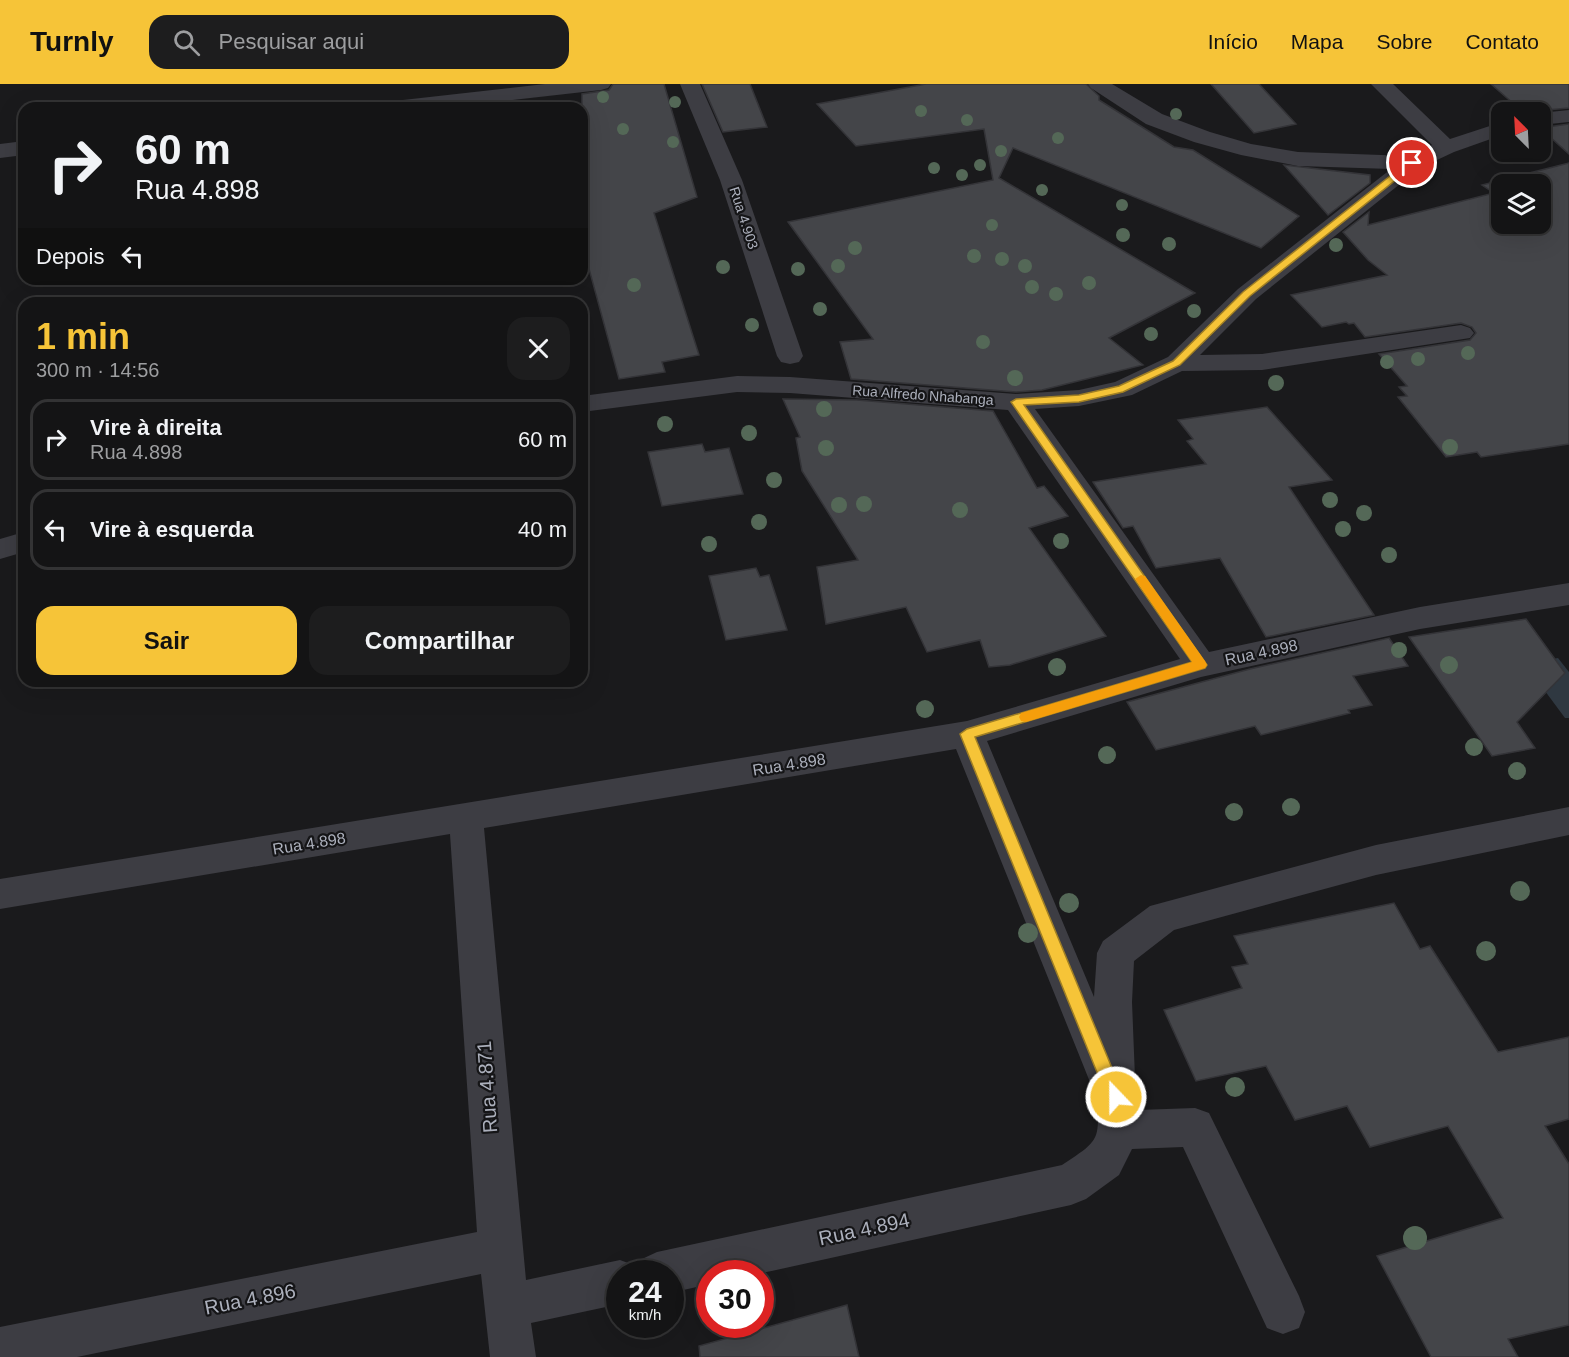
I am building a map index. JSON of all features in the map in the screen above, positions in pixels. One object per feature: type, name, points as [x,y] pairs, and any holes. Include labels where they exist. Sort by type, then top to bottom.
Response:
[{"type":"street","points":[[393,102],[396,84]]},
{"type":"street","points":[[437,102],[601,84]]},
{"type":"street","name":"Rua 4.903","points":[[690,84],[731,180],[790,356]]},
{"type":"street","points":[[1098,84],[1154,119],[1202,137],[1249,150],[1298,159],[1412,163]]},
{"type":"street","points":[[1381,84],[1446,147]]},
{"type":"street","points":[[1551,118],[1569,116]]},
{"type":"street","name":"Rua Alfredo Nhabanga","points":[[588,403],[736,384],[847,389],[1016,402],[1079,398],[1123,388],[1177,363],[1247,294],[1412,163],[1446,147],[1491,132]]},
{"type":"street","points":[[0,151],[18,149]]},
{"type":"street","points":[[1177,363],[1262,362],[1461,333]]},
{"type":"street","points":[[736,384],[767,375],[790,356],[813,372],[847,389]]},
{"type":"street","points":[[1016,402],[1201,665]]},
{"type":"street","points":[[0,549],[18,544]]},
{"type":"street","name":"Rua 4.898","points":[[0,894],[967,734],[1201,665],[1420,618],[1569,594]]},
{"type":"street","points":[[967,734],[1118,1114]]},
{"type":"street","name":"Rua 4.871","points":[[466,817],[500,1249],[513,1357]]},
{"type":"street","points":[[1118,1114],[1113,1002],[1116,953],[1163,917],[1376,860],[1569,821]]},
{"type":"street","points":[[1118,1114],[1195,1127],[1283,1311]]},
{"type":"street","name":"Rua 4.894","points":[[684,1268],[1071,1184],[1104,1161],[1118,1114]]},
{"type":"street","name":"Rua 4.896","points":[[0,1350],[500,1249]]},
{"type":"street","points":[[506,1306],[606,1285]]},
{"type":"shaded area","points":[[1558,658],[1569,672],[1569,718],[1565,718],[1525,664]]},
{"type":"building","points":[[613,84],[664,84],[697,197],[654,213],[699,355],[662,362],[665,372],[619,379],[588,265],[588,102],[582,102],[582,94],[609,90]]},
{"type":"building","points":[[702,84],[750,84],[767,127],[723,132]]},
{"type":"building","points":[[926,84],[1086,84],[1099,96],[1099,100],[1174,147],[1193,150],[1299,216],[1261,248],[1013,148],[999,178],[1195,293],[1109,338],[1143,365],[1042,390],[1016,392],[851,379],[840,342],[873,339],[788,222],[993,180],[984,129],[856,146],[817,104]]},
{"type":"building","points":[[1211,84],[1259,84],[1296,124],[1254,133]]},
{"type":"building","points":[[1491,84],[1569,84],[1569,108],[1551,110],[1551,102],[1512,102]]},
{"type":"building","points":[[1569,124],[1569,154],[1551,138],[1551,126]]},
{"type":"building","points":[[1569,163],[1569,444],[1481,457],[1477,452],[1446,457],[1398,397],[1407,396],[1399,387],[1407,386],[1379,354],[1470,340],[1476,333],[1472,327],[1461,323],[1365,337],[1354,323],[1346,322],[1322,327],[1291,295],[1387,275],[1368,260],[1343,232],[1369,212],[1368,225],[1491,194],[1491,234],[1551,234],[1551,174],[1526,174]]},
{"type":"building","points":[[1284,165],[1370,175],[1370,183],[1328,215]]},
{"type":"building","points":[[1491,183],[1491,191],[1482,185]]},
{"type":"building","points":[[783,399],[857,400],[993,411],[1037,488],[1044,486],[1068,516],[1029,528],[1106,636],[1010,665],[989,667],[980,640],[927,652],[906,607],[826,624],[817,567],[858,560],[802,471],[796,438],[800,437]]},
{"type":"building","points":[[1267,407],[1332,480],[1289,487],[1374,615],[1266,637],[1220,558],[1156,568],[1133,526],[1123,528],[1093,482],[1206,464],[1187,441],[1193,439],[1178,420]]},
{"type":"building","points":[[702,444],[705,452],[729,448],[743,494],[662,506],[648,452]]},
{"type":"building","points":[[756,568],[760,577],[769,575],[787,630],[726,640],[709,576]]},
{"type":"building","points":[[1526,619],[1565,673],[1517,722],[1535,748],[1492,756],[1409,637]]},
{"type":"building","points":[[1389,638],[1408,666],[1353,676],[1372,705],[1348,710],[1350,713],[1261,735],[1255,726],[1156,750],[1127,702],[1250,669]]},
{"type":"building","points":[[1394,903],[1420,949],[1430,946],[1498,1052],[1569,1037],[1569,1119],[1545,1126],[1569,1164],[1569,1325],[1508,1339],[1518,1357],[1431,1357],[1377,1256],[1503,1218],[1448,1126],[1370,1147],[1347,1106],[1295,1120],[1266,1066],[1196,1081],[1164,1010],[1242,988],[1232,967],[1248,964],[1234,936]]},
{"type":"building","points":[[847,1305],[859,1357],[700,1357],[699,1346],[728,1338],[774,1338],[774,1325]]},
{"type":"slow traffic","points":[[1026,717],[1201,665],[1141,579]]},
{"type":"route","points":[[1116,1097],[967,734],[1201,665],[1016,402],[1079,398],[1123,388],[1177,363],[1247,294],[1412,163]]}]
